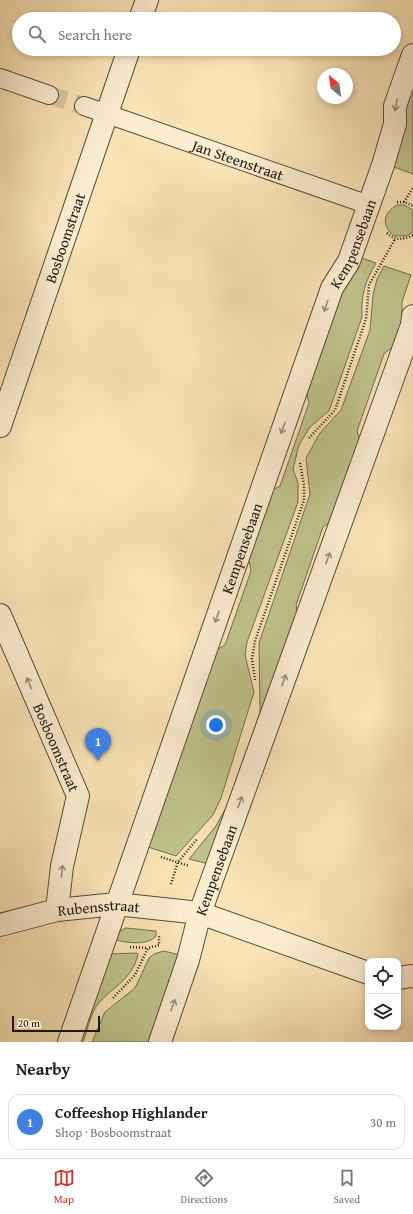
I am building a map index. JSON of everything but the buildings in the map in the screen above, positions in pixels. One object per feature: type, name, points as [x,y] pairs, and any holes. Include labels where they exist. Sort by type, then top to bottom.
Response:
[{"type":"street","points":[[143,12],[147,0]]},
{"type":"street","name":"Kempensebaan","points":[[69,1042],[332,288],[349,261],[383,165],[395,124],[395,106],[413,55]]},
{"type":"street","name":"Bosboomstraat","points":[[0,426],[127,56]]},
{"type":"street","points":[[0,78],[49,95]]},
{"type":"street","name":"Jan Steenstraat","points":[[84,106],[369,205]]},
{"type":"street","name":"Kempensebaan","points":[[160,1042],[188,960],[200,913],[412,325],[413,316]]},
{"type":"street","name":"Bosboomstraat","points":[[0,615],[78,796],[62,866],[57,910]]},
{"type":"street","name":"Rubensstraat","points":[[0,925],[57,910],[116,904],[200,913],[365,972]]},
{"type":"street","points":[[401,978],[413,976]]},
{"type":"path","points":[[404,202],[413,188]]},
{"type":"path","points":[[397,202],[404,202],[413,206]]},
{"type":"path","points":[[306,443],[321,423],[335,410],[366,318],[369,285],[395,239]]},
{"type":"path","points":[[256,683],[252,659],[255,641],[304,500],[304,484],[300,459]]},
{"type":"path","points":[[112,999],[123,990],[135,975],[148,948],[159,945],[164,909],[178,862],[199,838]]},
{"type":"path","points":[[136,849],[214,874]]},
{"type":"green space","points":[[413,82],[413,174],[391,166],[402,114]]},
{"type":"green space","points":[[397,205],[404,205],[413,210],[413,232],[406,236],[394,236],[387,228],[385,219],[386,215]]},
{"type":"green space","points":[[359,257],[376,263],[364,288],[362,317],[329,411],[310,427],[299,445],[293,469],[298,483],[298,502],[247,642],[245,655],[254,692],[221,798],[213,815],[176,856],[148,847],[214,651],[225,645],[251,571],[248,554],[269,492],[280,486],[309,403],[306,390],[343,287]]},
{"type":"green space","points":[[384,266],[411,275],[402,302],[402,320],[393,346],[384,354],[357,431],[361,444],[333,520],[323,527],[296,605],[299,619],[213,865],[189,859],[216,826],[227,806],[260,713],[259,643],[310,494],[306,458],[320,433],[341,410],[370,330],[373,295],[377,279]]},
{"type":"green space","points":[[126,928],[156,931],[156,936],[148,941],[136,943],[114,939],[118,932]]},
{"type":"green space","points":[[164,951],[180,955],[150,1042],[92,1042],[105,1012],[135,988],[149,958],[154,954]]},
{"type":"green space","points":[[137,953],[138,955],[135,964],[131,971],[98,1004],[91,1017],[83,1042],[78,1042],[108,954]]},
{"type":"tunnel","points":[[49,95],[84,106]]},
{"type":"place","name":"Coffeeshop Highlander","points":[[98,761]]}]
